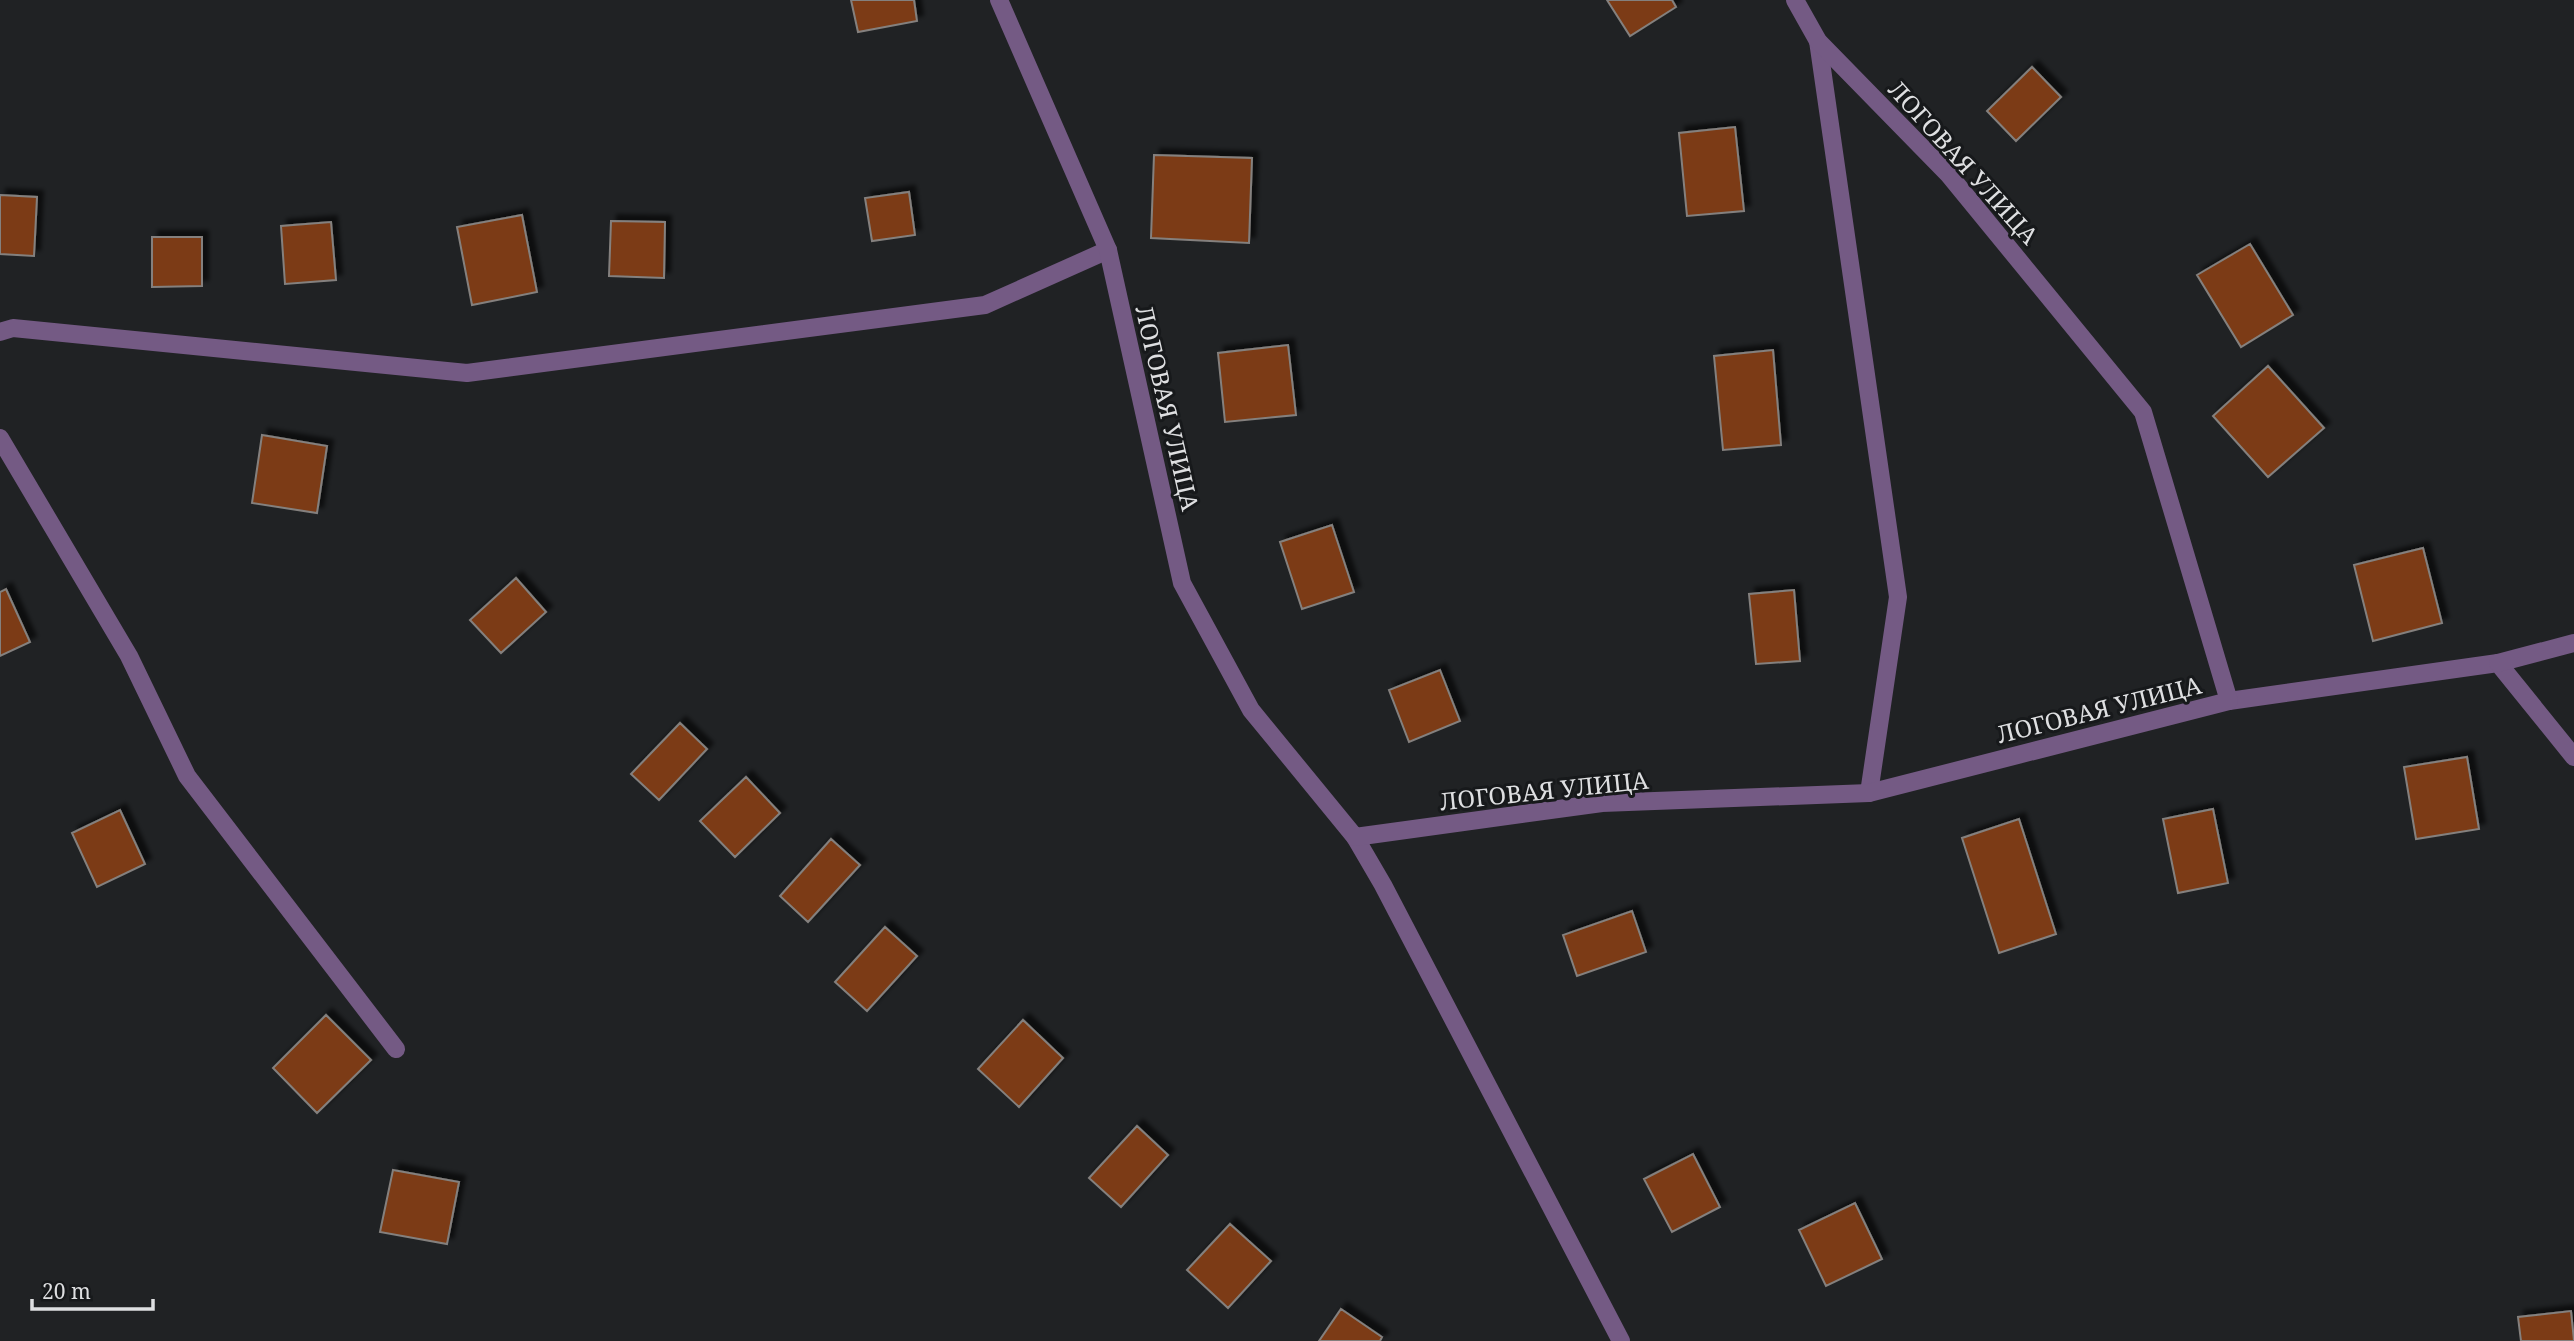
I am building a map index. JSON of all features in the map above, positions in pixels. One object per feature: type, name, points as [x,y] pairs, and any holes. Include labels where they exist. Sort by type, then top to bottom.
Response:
[{"type":"street","name":"ЛОГОВАЯ УЛИЦА","points":[[999,0],[1108,250],[1182,583],[1251,710],[1355,837],[1390,897],[1620,1341]]},
{"type":"street","name":"ЛОГОВАЯ УЛИЦА","points":[[1355,837],[1602,803],[1869,793],[2229,701],[2143,412],[1949,175],[1818,41],[1795,0]]},
{"type":"street","points":[[1818,41],[1898,597],[1869,793]]},
{"type":"street","points":[[0,332],[13,328],[467,373],[985,305],[1108,250]]},
{"type":"street","points":[[0,438],[130,656],[187,776],[396,1049]]},
{"type":"street","points":[[2229,701],[2498,663],[2574,643]]},
{"type":"street","points":[[2498,663],[2574,757]]},
{"type":"building","points":[[851,0],[914,0],[917,21],[858,32]]},
{"type":"building","points":[[1607,0],[1672,0],[1676,7],[1630,36]]},
{"type":"building","points":[[2032,67],[2061,97],[2016,141],[1987,111]]},
{"type":"building","points":[[1735,127],[1744,211],[1687,216],[1679,133]]},
{"type":"building","points":[[1154,155],[1252,158],[1249,243],[1151,238]]},
{"type":"building","points":[[909,192],[915,235],[872,241],[865,198]]},
{"type":"building","points":[[0,195],[37,197],[34,256],[0,254]]},
{"type":"building","points":[[522,215],[537,292],[472,305],[457,227]]},
{"type":"building","points":[[611,221],[665,222],[664,278],[609,276]]},
{"type":"building","points":[[331,222],[336,280],[285,284],[281,226]]},
{"type":"building","points":[[152,237],[202,237],[202,286],[152,287]]},
{"type":"building","points":[[2250,244],[2293,315],[2241,347],[2197,275]]},
{"type":"building","points":[[1288,345],[1296,415],[1225,422],[1218,353]]},
{"type":"building","points":[[1773,350],[1781,445],[1723,450],[1714,356]]},
{"type":"building","points":[[2268,366],[2324,428],[2268,477],[2213,416]]},
{"type":"building","points":[[262,435],[327,446],[317,513],[252,503]]},
{"type":"building","points":[[1332,525],[1354,592],[1302,609],[1280,542]]},
{"type":"building","points":[[2423,548],[2442,623],[2373,641],[2354,565]]},
{"type":"building","points":[[516,578],[546,612],[501,653],[470,620]]},
{"type":"building","points":[[6,589],[30,642],[0,656],[0,592]]},
{"type":"building","points":[[1794,590],[1800,661],[1756,664],[1749,594]]},
{"type":"building","points":[[1440,670],[1460,721],[1409,742],[1389,690]]},
{"type":"building","points":[[680,723],[707,749],[659,800],[631,774]]},
{"type":"building","points":[[2467,757],[2479,829],[2416,839],[2404,767]]},
{"type":"building","points":[[746,777],[780,813],[735,857],[700,821]]},
{"type":"building","points":[[2213,809],[2228,883],[2178,893],[2163,819]]},
{"type":"building","points":[[120,810],[145,864],[97,887],[72,833]]},
{"type":"building","points":[[2019,819],[2056,934],[1999,953],[1962,838]]},
{"type":"building","points":[[831,839],[860,865],[808,922],[780,896]]},
{"type":"building","points":[[1632,911],[1646,952],[1577,976],[1563,935]]},
{"type":"building","points":[[885,927],[917,956],[867,1011],[835,982]]},
{"type":"building","points":[[326,1015],[371,1060],[317,1113],[273,1068]]},
{"type":"building","points":[[1023,1020],[1063,1058],[1019,1107],[978,1069]]},
{"type":"building","points":[[1137,1126],[1168,1155],[1121,1207],[1089,1178]]},
{"type":"building","points":[[1693,1154],[1720,1207],[1672,1232],[1644,1179]]},
{"type":"building","points":[[393,1170],[459,1182],[447,1244],[380,1232]]},
{"type":"building","points":[[1855,1203],[1882,1259],[1826,1286],[1799,1230]]},
{"type":"building","points":[[1230,1224],[1271,1261],[1228,1308],[1187,1270]]},
{"type":"building","points":[[1341,1309],[1382,1337],[1380,1341],[1319,1341]]},
{"type":"building","points":[[2571,1311],[2574,1341],[2521,1341],[2518,1317]]}]
